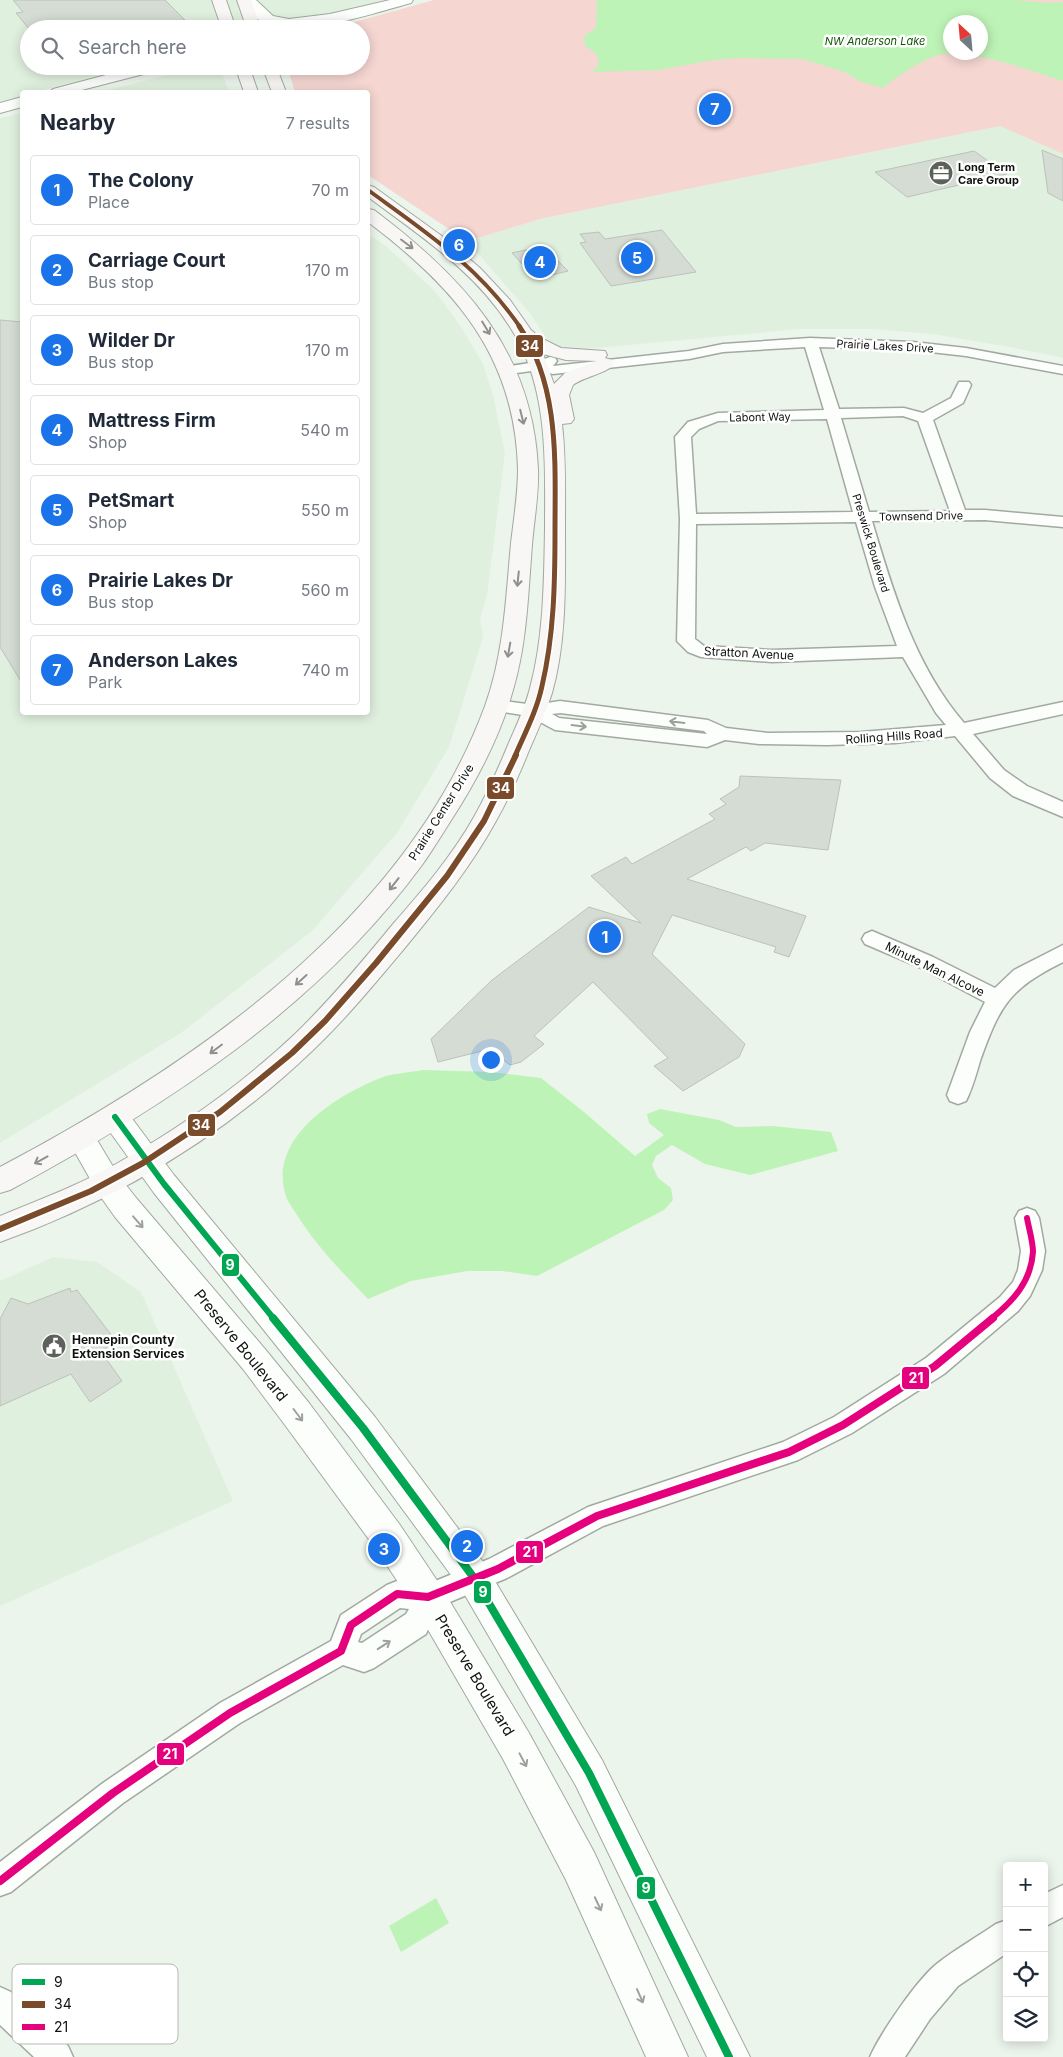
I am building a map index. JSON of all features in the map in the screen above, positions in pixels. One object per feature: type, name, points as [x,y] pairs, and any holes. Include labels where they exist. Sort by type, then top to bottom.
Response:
[{"type":"main road","points":[[219,0],[226,20]]},
{"type":"main road","points":[[244,0],[251,20]]},
{"type":"main road","points":[[244,75],[250,90]]},
{"type":"main road","points":[[271,75],[277,90]]},
{"type":"main road","points":[[0,1229],[108,1184],[147,1161],[230,1104],[294,1051],[402,933],[447,876],[483,822],[510,769],[534,711],[543,685],[554,614],[555,439],[551,405],[539,366],[505,305],[470,266],[370,191]]},
{"type":"main road","name":"Prairie Center Drive","points":[[0,1181],[81,1138],[177,1077],[269,1008],[359,926],[391,889],[425,842],[468,772],[496,706],[510,649],[528,470],[524,428],[509,370],[481,320],[451,284],[418,252],[370,216]]},
{"type":"main road","points":[[520,330],[540,347],[554,352],[601,360]]},
{"type":"main road","points":[[556,472],[566,430],[560,395],[561,388],[571,377],[601,360]]},
{"type":"street","points":[[248,0],[268,19],[272,20]]},
{"type":"street","points":[[330,20],[406,0]]},
{"type":"street","points":[[313,20],[366,10]]},
{"type":"street","points":[[66,90],[124,75]]},
{"type":"street","points":[[0,108],[20,103]]},
{"type":"street","name":"Prairie Lakes Drive","points":[[509,370],[539,366],[553,370],[601,360],[689,354],[705,350],[810,342],[862,343],[931,348],[1019,360],[1063,370]]},
{"type":"street","name":"Preswick Boulevard","points":[[810,342],[815,353],[883,586],[908,651],[946,713],[997,774],[1020,791],[1063,810]]},
{"type":"street","points":[[959,515],[924,418],[958,400],[964,385]]},
{"type":"street","name":"Labont Way","points":[[688,519],[683,437],[691,427],[707,419],[718,417],[904,412],[924,418]]},
{"type":"street","name":"Townsend Drive","points":[[688,519],[959,515],[1022,517],[1063,522]]},
{"type":"street","name":"Stratton Avenue","points":[[688,519],[686,641],[694,648],[701,651],[772,656],[908,651]]},
{"type":"street","name":"Rolling Hills Road","points":[[496,706],[534,711],[555,724],[707,741],[723,734],[770,739],[837,740],[901,738],[960,731],[1025,719],[1063,708]]},
{"type":"street","name":"Minute Man Alcove","points":[[872,939],[926,962],[998,999]]},
{"type":"street","points":[[958,1095],[985,1023],[998,999],[1015,980],[1038,965],[1063,953]]},
{"type":"street","points":[[115,1118],[147,1161],[363,1428],[474,1578],[590,1773],[729,2057]]},
{"type":"street","name":"Preserve Boulevard","points":[[81,1138],[108,1184],[126,1208],[254,1359],[291,1406],[388,1537],[428,1597],[512,1739],[580,1866],[667,2057]]},
{"type":"street","points":[[0,1881],[113,1793],[214,1724],[340,1651],[364,1658],[416,1624],[428,1597],[498,1569],[597,1516],[789,1452],[843,1425],[935,1366],[1009,1304],[1022,1289],[1030,1270],[1033,1251],[1027,1218]]},
{"type":"street","points":[[1048,1909],[1063,1900]]},
{"type":"street","points":[[886,2057],[919,2008],[947,1976],[1003,1938]]},
{"type":"street","points":[[0,2003],[12,2015]]},
{"type":"street","points":[[43,2044],[56,2057]]},
{"type":"shaded area","points":[[0,0],[384,0],[305,20],[20,20],[20,75],[99,75],[43,90],[20,90],[20,97],[0,102]]},
{"type":"shaded area","points":[[434,0],[1063,0],[1063,154],[1000,126],[544,218],[467,241],[370,176],[370,90],[294,90],[290,75],[370,75],[370,20],[362,20]]},
{"type":"shaded area","points":[[168,75],[223,75],[228,90],[108,90]]},
{"type":"shaded area","points":[[20,113],[20,715],[370,715],[370,235],[386,246],[434,290],[460,325],[483,364],[493,395],[505,453],[487,596],[480,618],[483,637],[449,747],[397,833],[312,931],[181,1033],[0,1143],[0,118]]},
{"type":"shaded area","points":[[1000,126],[1063,154],[1063,358],[933,334],[871,329],[801,329],[574,350],[552,346],[529,312],[467,241],[544,218]]},
{"type":"shaded area","points":[[53,1257],[97,1262],[141,1292],[233,1501],[0,1606],[0,1281]]},
{"type":"water","name":"NW Anderson Lake","points":[[597,0],[1012,0],[1050,3],[1063,2],[1063,81],[988,58],[988,15],[943,15],[943,54],[925,60],[883,88],[859,81],[845,72],[802,59],[738,58],[712,60],[659,70],[592,72],[599,64],[596,53],[585,46],[584,36],[596,28]]},
{"type":"water","points":[[423,1070],[490,1072],[541,1078],[635,1156],[664,1135],[649,1123],[647,1114],[660,1109],[719,1120],[736,1127],[772,1126],[831,1132],[838,1151],[750,1175],[705,1164],[672,1145],[656,1156],[652,1165],[658,1178],[671,1188],[673,1200],[664,1210],[537,1276],[502,1271],[467,1271],[411,1281],[368,1299],[322,1249],[289,1203],[283,1178],[285,1158],[294,1141],[307,1124],[341,1098],[383,1077]]},
{"type":"water","points":[[436,1898],[449,1923],[401,1952],[389,1926]]},
{"type":"building","points":[[13,0],[165,0],[185,20],[22,20],[16,13],[23,12]]},
{"type":"building","points":[[1042,150],[1063,159],[1063,201],[1048,193]]},
{"type":"building","name":"Long Term Care Group","points":[[974,151],[1007,174],[907,197],[875,172]]},
{"type":"building","points":[[662,230],[696,272],[611,286],[580,243],[586,242],[580,234],[599,232],[605,239]]},
{"type":"building","points":[[543,246],[568,271],[536,279],[512,253]]},
{"type":"building","points":[[0,320],[20,322],[20,680],[0,647]]},
{"type":"building","points":[[740,776],[841,780],[828,850],[765,843],[751,851],[746,847],[687,879],[806,916],[789,957],[774,952],[776,947],[672,915],[652,954],[745,1044],[739,1057],[683,1091],[654,1066],[668,1058],[593,982],[534,1036],[544,1044],[521,1062],[510,1065],[490,1049],[438,1062],[431,1039],[492,980],[589,907],[641,923],[591,876],[626,857],[632,864],[715,819],[709,814],[726,804],[720,799],[739,787]]},
{"type":"building","name":"Hennepin County Extension Services","points":[[70,1288],[71,1292],[77,1290],[116,1341],[101,1352],[122,1381],[90,1402],[71,1374],[0,1406],[0,1319],[11,1298],[28,1304]]},
{"type":"transit line","name":"34","points":[[0,1229],[91,1191],[162,1151],[238,1098],[303,1043],[405,929],[460,858],[484,821],[534,712],[543,683],[550,644],[555,565],[554,437],[545,383],[522,331],[490,287],[440,242],[370,191]]},
{"type":"transit line","name":"9","points":[[115,1117],[164,1184],[363,1428],[474,1578],[589,1773],[729,2057]]},
{"type":"transit line","name":"21","points":[[0,1881],[113,1793],[230,1713],[341,1651],[351,1625],[397,1594],[428,1597],[498,1569],[597,1516],[789,1452],[843,1425],[935,1366],[1009,1304],[1022,1289],[1030,1270],[1033,1251],[1027,1218]]},
{"type":"place","name":"Anderson Lakes","points":[[715,109]]},
{"type":"place","name":"Long Term Care Group","points":[[941,173]]},
{"type":"place","name":"Prairie Lakes Dr","points":[[459,245]]},
{"type":"place","name":"PetSmart","points":[[637,258]]},
{"type":"place","name":"Mattress Firm","points":[[540,262]]},
{"type":"place","name":"The Colony","points":[[605,937]]},
{"type":"place","name":"Hennepin County Extension Services","points":[[54,1346]]},
{"type":"place","name":"Carriage Court","points":[[467,1546]]},
{"type":"place","name":"Wilder Dr","points":[[384,1549]]}]
